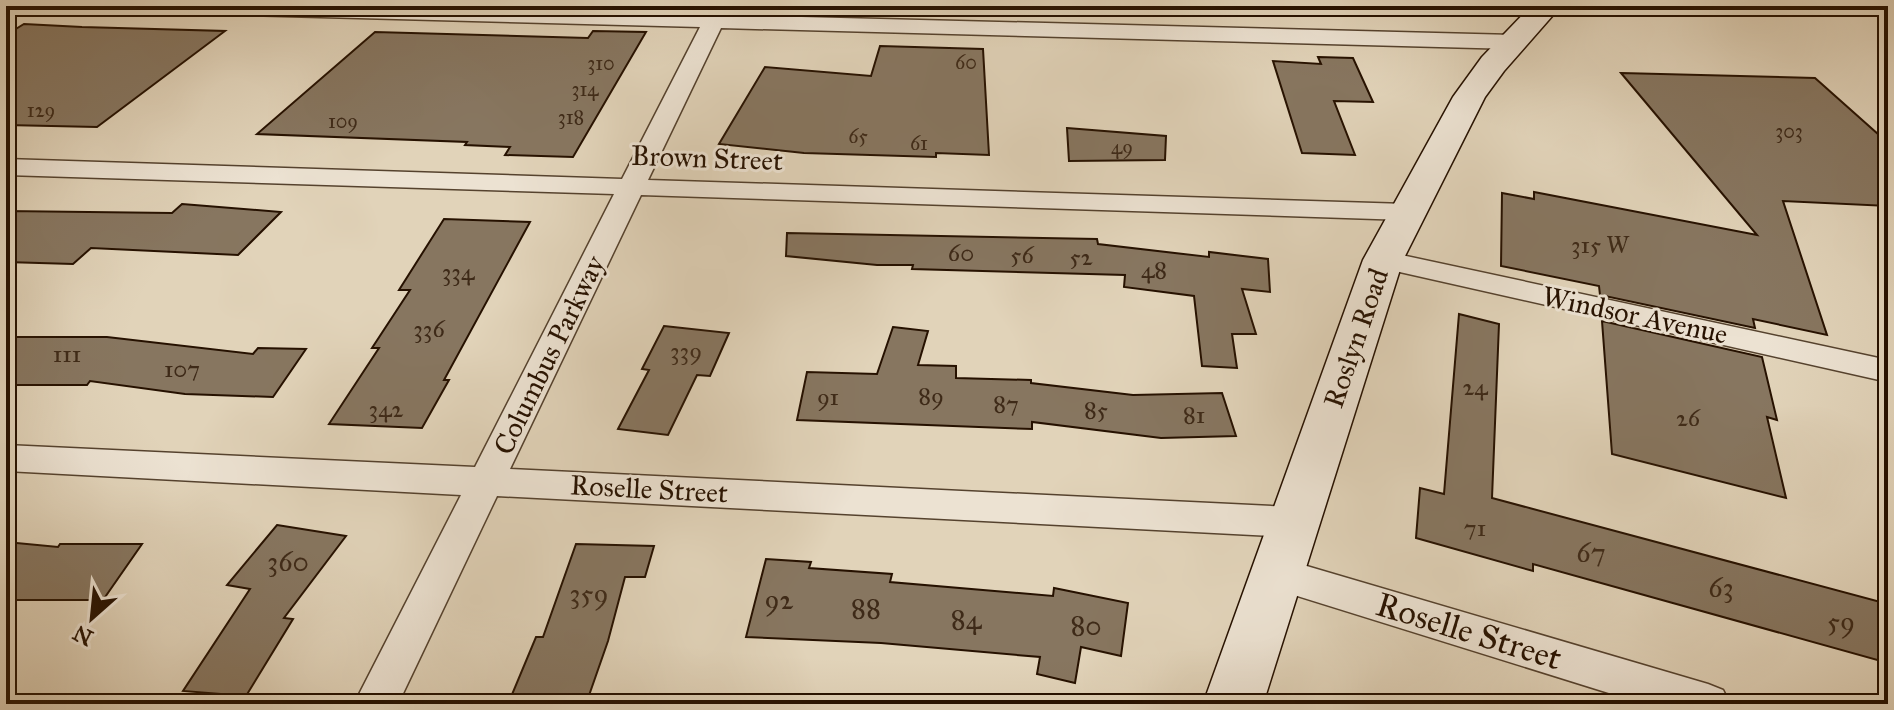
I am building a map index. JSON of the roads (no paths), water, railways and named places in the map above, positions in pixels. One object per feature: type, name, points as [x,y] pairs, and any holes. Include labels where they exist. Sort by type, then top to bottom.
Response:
[{"type":"main road","name":"Roslyn Road","points":[[1233,704],[1383,260],[1469,97],[1547,6]]},
{"type":"street","points":[[133,6],[718,13],[1514,42]]},
{"type":"street","name":"Columbus Parkway","points":[[376,704],[718,13]]},
{"type":"street","name":"Brown Street","points":[[6,167],[1406,212]]},
{"type":"street","name":"Windsor Avenue","points":[[1383,260],[1888,371]]},
{"type":"street","name":"Roselle Street","points":[[6,458],[1292,522]]},
{"type":"street","name":"Roselle Street","points":[[1276,573],[1708,704]]}]
